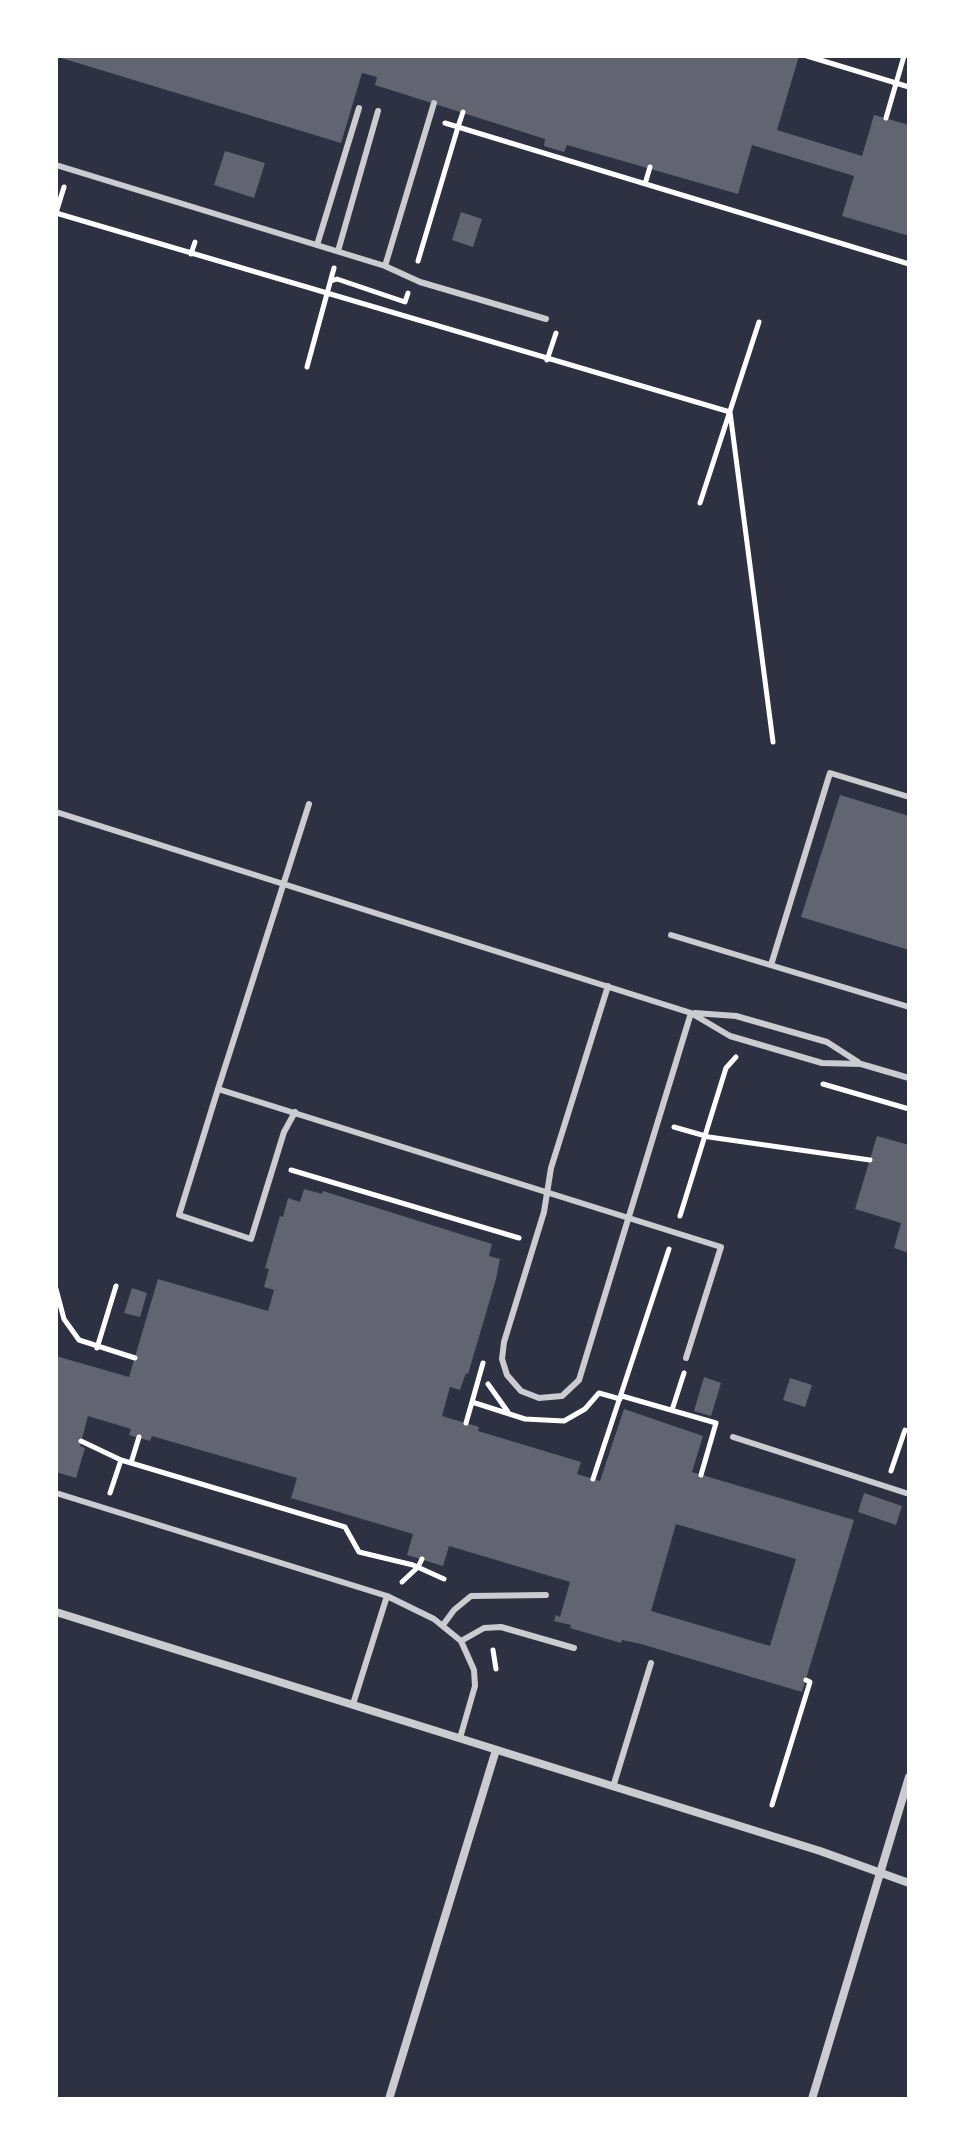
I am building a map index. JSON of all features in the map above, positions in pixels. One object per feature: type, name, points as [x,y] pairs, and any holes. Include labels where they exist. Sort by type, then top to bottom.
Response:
[{"type":"street","points":[[56,1612],[909,1883]]},
{"type":"street","points":[[389,2099],[496,1750]]},
{"type":"street","points":[[812,2099],[909,1777]]},
{"type":"lane","points":[[385,266],[434,103]]},
{"type":"lane","points":[[317,245],[359,108]]},
{"type":"lane","points":[[338,251],[378,111]]},
{"type":"lane","points":[[56,165],[338,251],[385,266],[420,282],[546,319]]},
{"type":"lane","points":[[771,965],[830,773],[909,797]]},
{"type":"lane","points":[[295,1112],[284,1132],[251,1239],[179,1215],[309,804]]},
{"type":"lane","points":[[56,812],[691,1013],[730,1036],[822,1063],[861,1064],[909,1078]]},
{"type":"lane","points":[[671,935],[909,1007]]},
{"type":"lane","points":[[608,986],[551,1168],[548,1191],[502,1353],[507,1375],[513,1384],[539,1398],[562,1396],[579,1380],[691,1013]]},
{"type":"lane","points":[[691,1013],[736,1016],[827,1042],[861,1064]]},
{"type":"lane","points":[[218,1089],[721,1247],[686,1358]]},
{"type":"lane","points":[[733,1437],[909,1494]]},
{"type":"lane","points":[[56,1493],[387,1596],[443,1625],[461,1641],[472,1659],[475,1678],[460,1738]]},
{"type":"lane","points":[[443,1625],[454,1610],[471,1596],[546,1595]]},
{"type":"lane","points":[[353,1704],[387,1596]]},
{"type":"lane","points":[[461,1641],[484,1628],[501,1627],[574,1648]]},
{"type":"lane","points":[[613,1787],[651,1663]]},
{"type":"path","points":[[807,56],[909,87]]},
{"type":"path","points":[[886,118],[904,56]]},
{"type":"path","points":[[444,174],[463,112]]},
{"type":"path","points":[[458,127],[909,264]]},
{"type":"path","points":[[645,184],[650,167]]},
{"type":"path","points":[[64,186],[56,213],[730,412]]},
{"type":"path","points":[[191,254],[195,242]]},
{"type":"path","points":[[307,367],[331,281]]},
{"type":"path","points":[[700,503],[759,322]]},
{"type":"path","points":[[730,412],[773,742]]},
{"type":"path","points":[[680,1217],[726,1068],[739,1055]]},
{"type":"path","points":[[658,1122],[704,1136],[870,1160]]},
{"type":"path","points":[[286,1183],[290,1170],[519,1237],[514,1252]]},
{"type":"path","points":[[350,1188],[352,1178]]},
{"type":"path","points":[[451,1217],[455,1208]]},
{"type":"path","points":[[593,1479],[669,1249]]},
{"type":"path","points":[[97,1348],[116,1286]]},
{"type":"path","points":[[56,1289],[70,1332],[97,1348],[135,1358]]},
{"type":"path","points":[[466,1423],[484,1358]]},
{"type":"path","points":[[672,1410],[684,1371]]},
{"type":"path","points":[[472,1402],[525,1419],[550,1422],[576,1416],[599,1393],[716,1423],[701,1475]]},
{"type":"path","points":[[885,1487],[905,1430]]},
{"type":"path","points":[[131,1463],[139,1437]]},
{"type":"path","points":[[81,1441],[121,1460],[345,1527],[359,1552],[355,1565]]},
{"type":"path","points":[[111,1491],[121,1460]]},
{"type":"path","points":[[359,1552],[418,1567],[444,1579]]},
{"type":"path","points":[[418,1567],[422,1559]]},
{"type":"path","points":[[772,1805],[810,1682],[806,1680]]},
{"type":"building","points":[[799,56],[777,130],[862,156],[874,115],[909,125],[909,236],[842,216],[854,176],[752,145],[738,194],[567,145],[564,152],[544,146],[545,139],[375,85],[377,77],[362,73],[341,143],[58,57]]},
{"type":"building","points":[[225,151],[265,163],[254,198],[214,185]]},
{"type":"building","points":[[461,212],[482,219],[473,247],[452,240]]},
{"type":"building","points":[[840,795],[909,816],[909,950],[801,917]]},
{"type":"building","points":[[877,1136],[909,1145],[909,1253],[894,1248],[901,1223],[855,1209]]},
{"type":"building","points":[[304,1189],[322,1194],[323,1191],[492,1244],[489,1256],[500,1259],[496,1279],[468,1374],[460,1390],[450,1387],[442,1416],[479,1427],[478,1431],[581,1462],[577,1474],[600,1481],[624,1409],[703,1436],[692,1472],[854,1520],[802,1692],[641,1644],[622,1640],[621,1643],[570,1628],[571,1625],[554,1621],[556,1615],[560,1617],[570,1582],[449,1546],[443,1566],[407,1555],[413,1534],[291,1498],[297,1478],[152,1436],[150,1441],[129,1435],[131,1429],[88,1416],[80,1446],[85,1448],[76,1478],[56,1472],[56,1356],[129,1377],[158,1279],[268,1311],[274,1290],[264,1287],[269,1269],[265,1268],[280,1216],[283,1217],[288,1198],[300,1202]],"holes":[[[676,1524],[796,1559],[770,1646],[651,1611]]]},
{"type":"building","points":[[132,1288],[147,1293],[140,1317],[124,1313]]},
{"type":"building","points":[[704,1377],[721,1383],[711,1416],[694,1411]]},
{"type":"building","points":[[790,1378],[812,1385],[805,1407],[783,1400]]},
{"type":"building","points":[[864,1493],[902,1506],[896,1525],[858,1512]]}]
